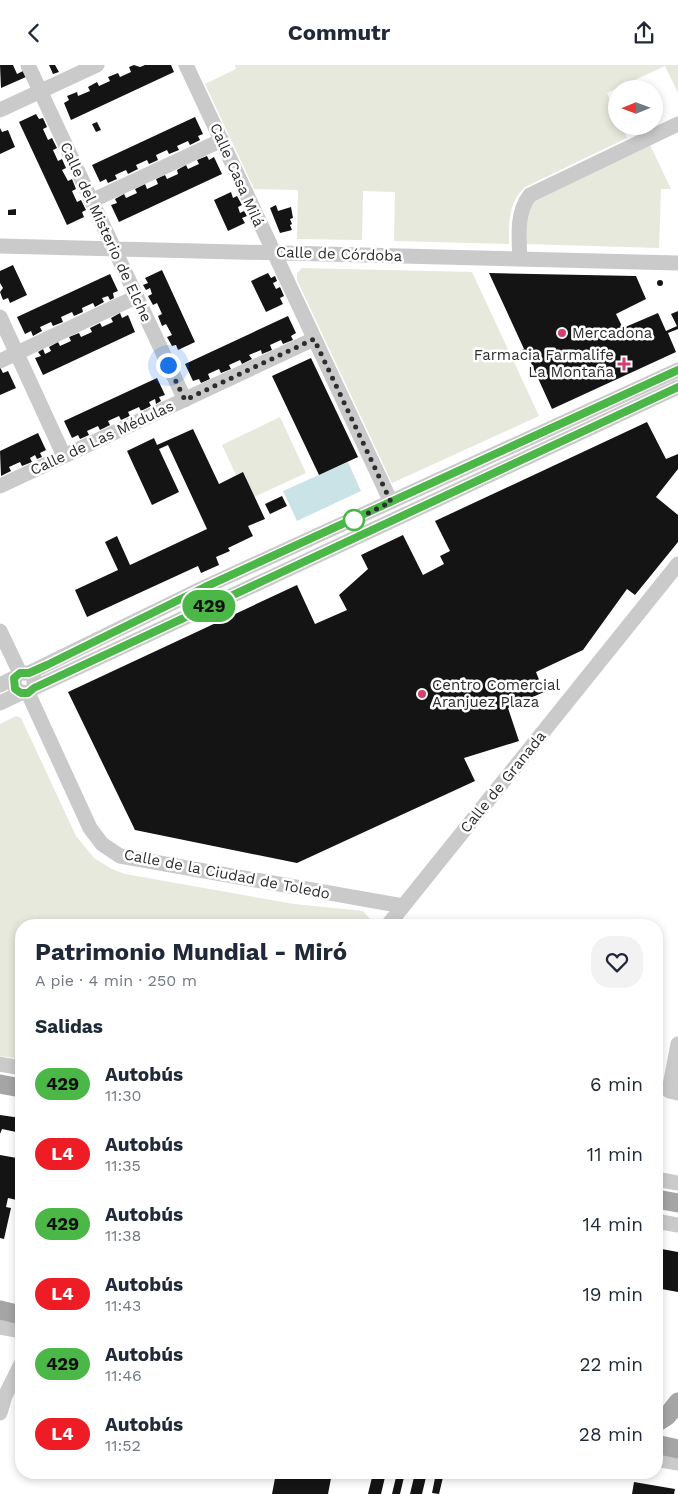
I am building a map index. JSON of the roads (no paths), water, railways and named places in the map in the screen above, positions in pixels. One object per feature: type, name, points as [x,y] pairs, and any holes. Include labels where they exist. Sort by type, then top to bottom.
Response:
[{"type":"main road","points":[[0,1084],[15,1087]]},
{"type":"main road","points":[[663,1200],[678,1203]]},
{"type":"main road","points":[[0,1310],[15,1314]]},
{"type":"main road","points":[[663,1419],[668,1416],[678,1402]]},
{"type":"main road","points":[[663,1446],[678,1449]]},
{"type":"street","name":"Calle del Misterio de Elche","points":[[28,65],[185,400]]},
{"type":"street","points":[[0,110],[98,65]]},
{"type":"street","name":"Calle Casa Milá","points":[[186,65],[272,252],[391,502]]},
{"type":"street","points":[[520,259],[520,217],[525,201],[530,195],[678,124]]},
{"type":"street","points":[[91,201],[222,140]]},
{"type":"street","name":"Calle de Córdoba","points":[[0,246],[678,263]]},
{"type":"street","points":[[0,361],[136,297]]},
{"type":"street","points":[[0,317],[64,456]]},
{"type":"street","name":"Calle de Las Médulas","points":[[0,486],[314,339]]},
{"type":"street","points":[[0,685],[205,587],[678,370]]},
{"type":"street","points":[[0,703],[678,387]]},
{"type":"street","name":"Calle de Granada","points":[[403,906],[678,564]]},
{"type":"street","points":[[0,631],[21,675]]},
{"type":"street","name":"Calle de la Ciudad de Toledo","points":[[21,675],[14,685],[28,691],[90,828],[102,844],[120,856],[403,906]]},
{"type":"street","points":[[393,919],[403,906]]},
{"type":"street","points":[[668,1091],[678,1044]]},
{"type":"street","points":[[0,1064],[15,1067]]},
{"type":"street","points":[[663,1180],[678,1183]]},
{"type":"street","points":[[663,1222],[678,1225]]},
{"type":"street","points":[[0,1327],[15,1330]]},
{"type":"street","points":[[0,1413],[5,1396],[15,1376]]},
{"type":"street","points":[[663,1460],[678,1463]]},
{"type":"water","points":[[348,462],[361,491],[297,521],[283,491]]},
{"type":"place","name":"Mercadona","points":[[562,333]]},
{"type":"place","name":"Farmacia Farmalife La Montaña","points":[[624,364]]},
{"type":"place","name":"Centro Comercial Aranjuez Plaza","points":[[422,694]]}]
